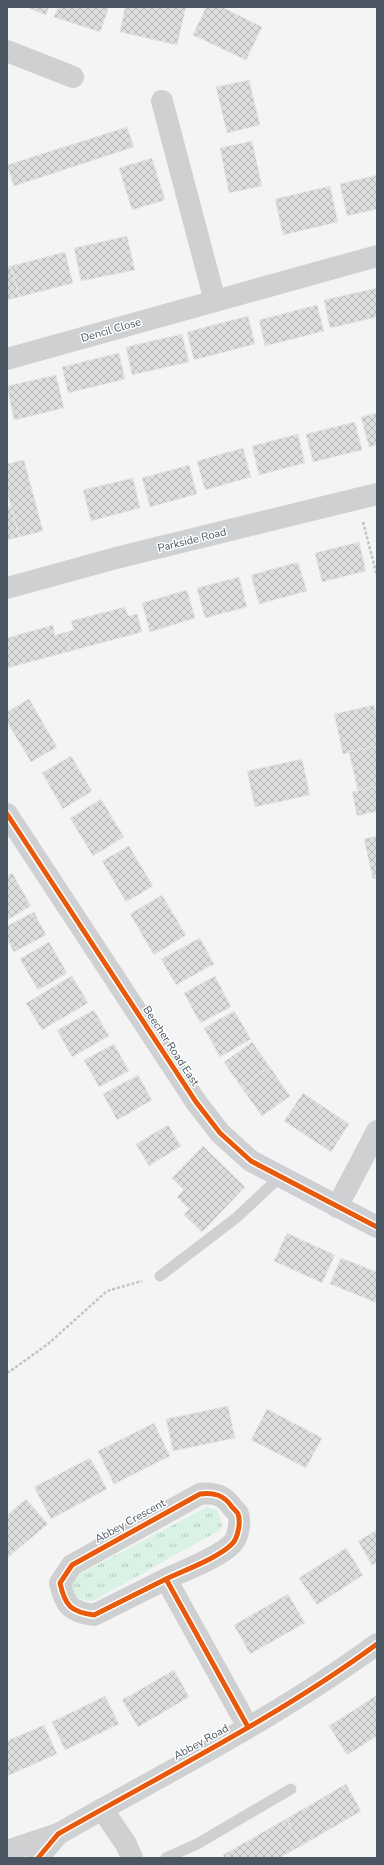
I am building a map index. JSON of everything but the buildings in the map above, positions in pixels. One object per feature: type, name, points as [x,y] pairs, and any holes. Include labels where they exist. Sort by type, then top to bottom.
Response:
[{"type":"street","points":[[7,51],[73,77]]},
{"type":"street","points":[[162,102],[215,301]]},
{"type":"street","name":"Dencil Close","points":[[7,359],[377,256]]},
{"type":"street","name":"Parkside Road","points":[[7,588],[116,558],[367,497]]},
{"type":"street","name":"Beecher Road East","points":[[7,814],[196,1102],[220,1133],[251,1161],[377,1227]]},
{"type":"street","points":[[337,1207],[377,1131]]},
{"type":"street","name":"Abbey Crescent","points":[[212,1492],[221,1496],[231,1505],[238,1515],[238,1528],[234,1543],[222,1552],[166,1579],[94,1615],[83,1614],[71,1609],[64,1599],[60,1583],[72,1565],[200,1494],[212,1492]]},
{"type":"street","points":[[166,1579],[248,1727]]},
{"type":"street","name":"Abbey Road","points":[[38,1858],[58,1834],[248,1727],[346,1666],[377,1644]]},
{"type":"street","points":[[102,1809],[126,1844],[132,1858]]},
{"type":"street","points":[[7,1851],[58,1834]]},
{"type":"lane","points":[[160,1276],[236,1218],[280,1176]]},
{"type":"lane","points":[[166,1858],[197,1844],[291,1789]]},
{"type":"path","points":[[367,497],[377,576]]},
{"type":"path","points":[[7,1371],[9,1372],[48,1344],[107,1292],[160,1276]]},
{"type":"green space","points":[[207,1507],[217,1510],[222,1524],[220,1530],[93,1601],[81,1599],[73,1592],[71,1584],[80,1574]]},
{"type":"cycle path","points":[[7,814],[196,1102],[220,1133],[251,1161],[377,1227]]},
{"type":"cycle path","points":[[166,1579],[210,1559],[232,1544],[236,1538],[239,1517],[237,1512],[222,1497],[214,1494],[200,1494],[72,1565],[60,1583],[64,1597],[74,1610],[94,1615],[166,1579],[248,1727]]},
{"type":"cycle path","points":[[38,1858],[58,1834],[261,1720],[339,1671],[377,1644]]}]
